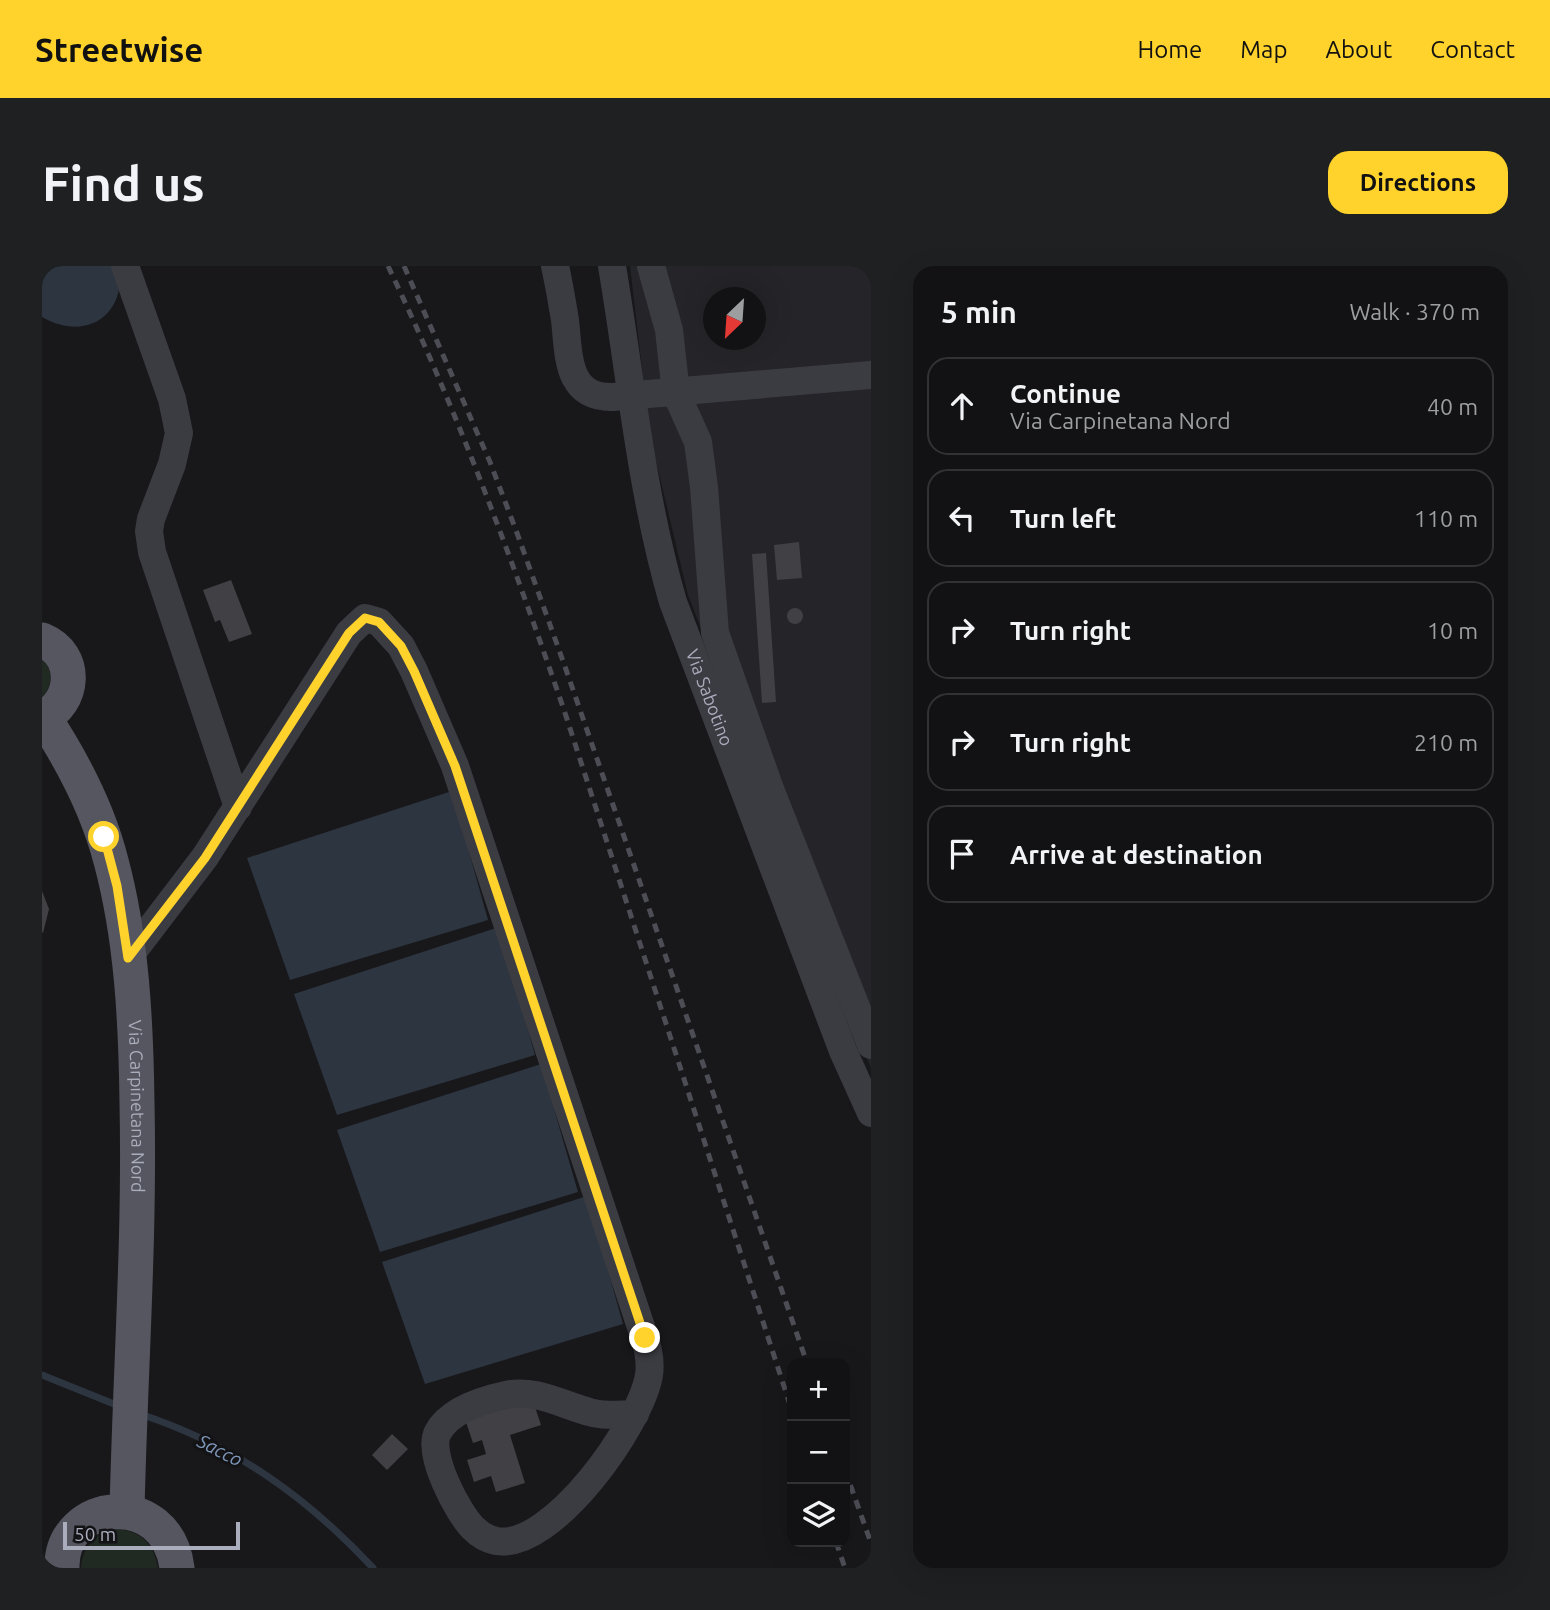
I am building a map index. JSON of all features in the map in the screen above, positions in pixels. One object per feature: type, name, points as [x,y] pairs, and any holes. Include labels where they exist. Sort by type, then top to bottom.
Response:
[{"type":"main road","points":[[42,640],[58,651],[69,674],[64,700],[55,711],[43,718]]},
{"type":"main road","name":"Via Carpinetana Nord","points":[[43,718],[83,786],[104,837],[117,886],[135,1024],[138,1140],[127,1511]]},
{"type":"main road","points":[[62,1568],[67,1544],[77,1529],[91,1518],[109,1512],[127,1511],[143,1516],[157,1525],[168,1538],[179,1563]]},
{"type":"main road","points":[[42,1539],[77,1529]]},
{"type":"street","points":[[125,266],[172,399],[179,433],[176,452],[151,519],[149,531],[152,552],[238,807]]},
{"type":"street","points":[[555,266],[562,295],[571,369],[580,385],[590,394],[606,397],[676,393],[871,375]]},
{"type":"street","name":"Via Sabotino","points":[[612,266],[646,493],[673,603],[842,1051],[871,1113]]},
{"type":"street","points":[[652,270],[669,330],[676,393],[698,442],[715,633],[770,789],[871,1045]]},
{"type":"street","points":[[128,958],[191,878],[349,633],[365,618],[379,622],[393,635],[408,659],[455,766],[638,1318],[650,1367],[648,1382],[635,1414],[616,1445],[588,1482],[555,1518],[527,1537],[509,1541],[493,1540],[485,1537],[466,1520],[443,1474],[434,1448],[436,1434],[446,1422],[471,1406],[508,1394],[528,1393],[597,1414],[635,1414]]},
{"type":"shaded area","points":[[42,266],[119,266],[120,284],[116,299],[100,320],[87,325],[73,327],[42,317]]},
{"type":"shaded area","points":[[630,266],[871,266],[871,1068],[688,595],[650,436]]},
{"type":"shaded area","points":[[42,659],[49,668],[51,678],[42,697]]},
{"type":"shaded area","points":[[452,791],[488,920],[290,980],[247,858]]},
{"type":"shaded area","points":[[499,927],[535,1055],[337,1115],[294,994]]},
{"type":"shaded area","points":[[541,1064],[578,1192],[380,1252],[337,1130]]},
{"type":"shaded area","points":[[587,1196],[623,1324],[425,1384],[382,1262]]},
{"type":"shaded area","points":[[118,1529],[134,1533],[146,1541],[158,1568],[81,1568],[92,1541],[103,1533]]},
{"type":"building","points":[[799,542],[802,578],[777,580],[774,545]]},
{"type":"building","points":[[766,553],[776,702],[762,703],[752,554]]},
{"type":"building","points":[[231,580],[252,634],[229,642],[220,620],[215,622],[203,590]]},
{"type":"building","points":[[792,608],[798,608],[803,616],[801,622],[792,624],[787,619],[787,613]]},
{"type":"building","points":[[42,891],[49,909],[43,933],[42,932]]},
{"type":"building","points":[[532,1398],[541,1425],[510,1435],[525,1483],[496,1492],[491,1476],[474,1482],[467,1460],[486,1454],[482,1440],[473,1443],[465,1419]]},
{"type":"building","points":[[392,1434],[408,1449],[387,1470],[372,1455]]},
{"type":"waterway","name":"Sacco","points":[[42,1375],[119,1406]]},
{"type":"waterway","name":"Sacco","points":[[140,1414],[207,1441],[267,1476],[322,1518],[373,1568]]},
{"type":"railway","points":[[388,266],[460,430],[544,653],[787,1396]]},
{"type":"railway","points":[[404,266],[490,462],[517,533],[805,1358]]},
{"type":"railway","points":[[850,1484],[871,1543]]},
{"type":"railway","points":[[838,1547],[845,1568]]},
{"type":"route","points":[[104,837],[117,886],[128,958],[177,898],[205,858],[349,633],[365,618],[379,622],[388,629],[408,659],[455,766],[645,1338]]}]
